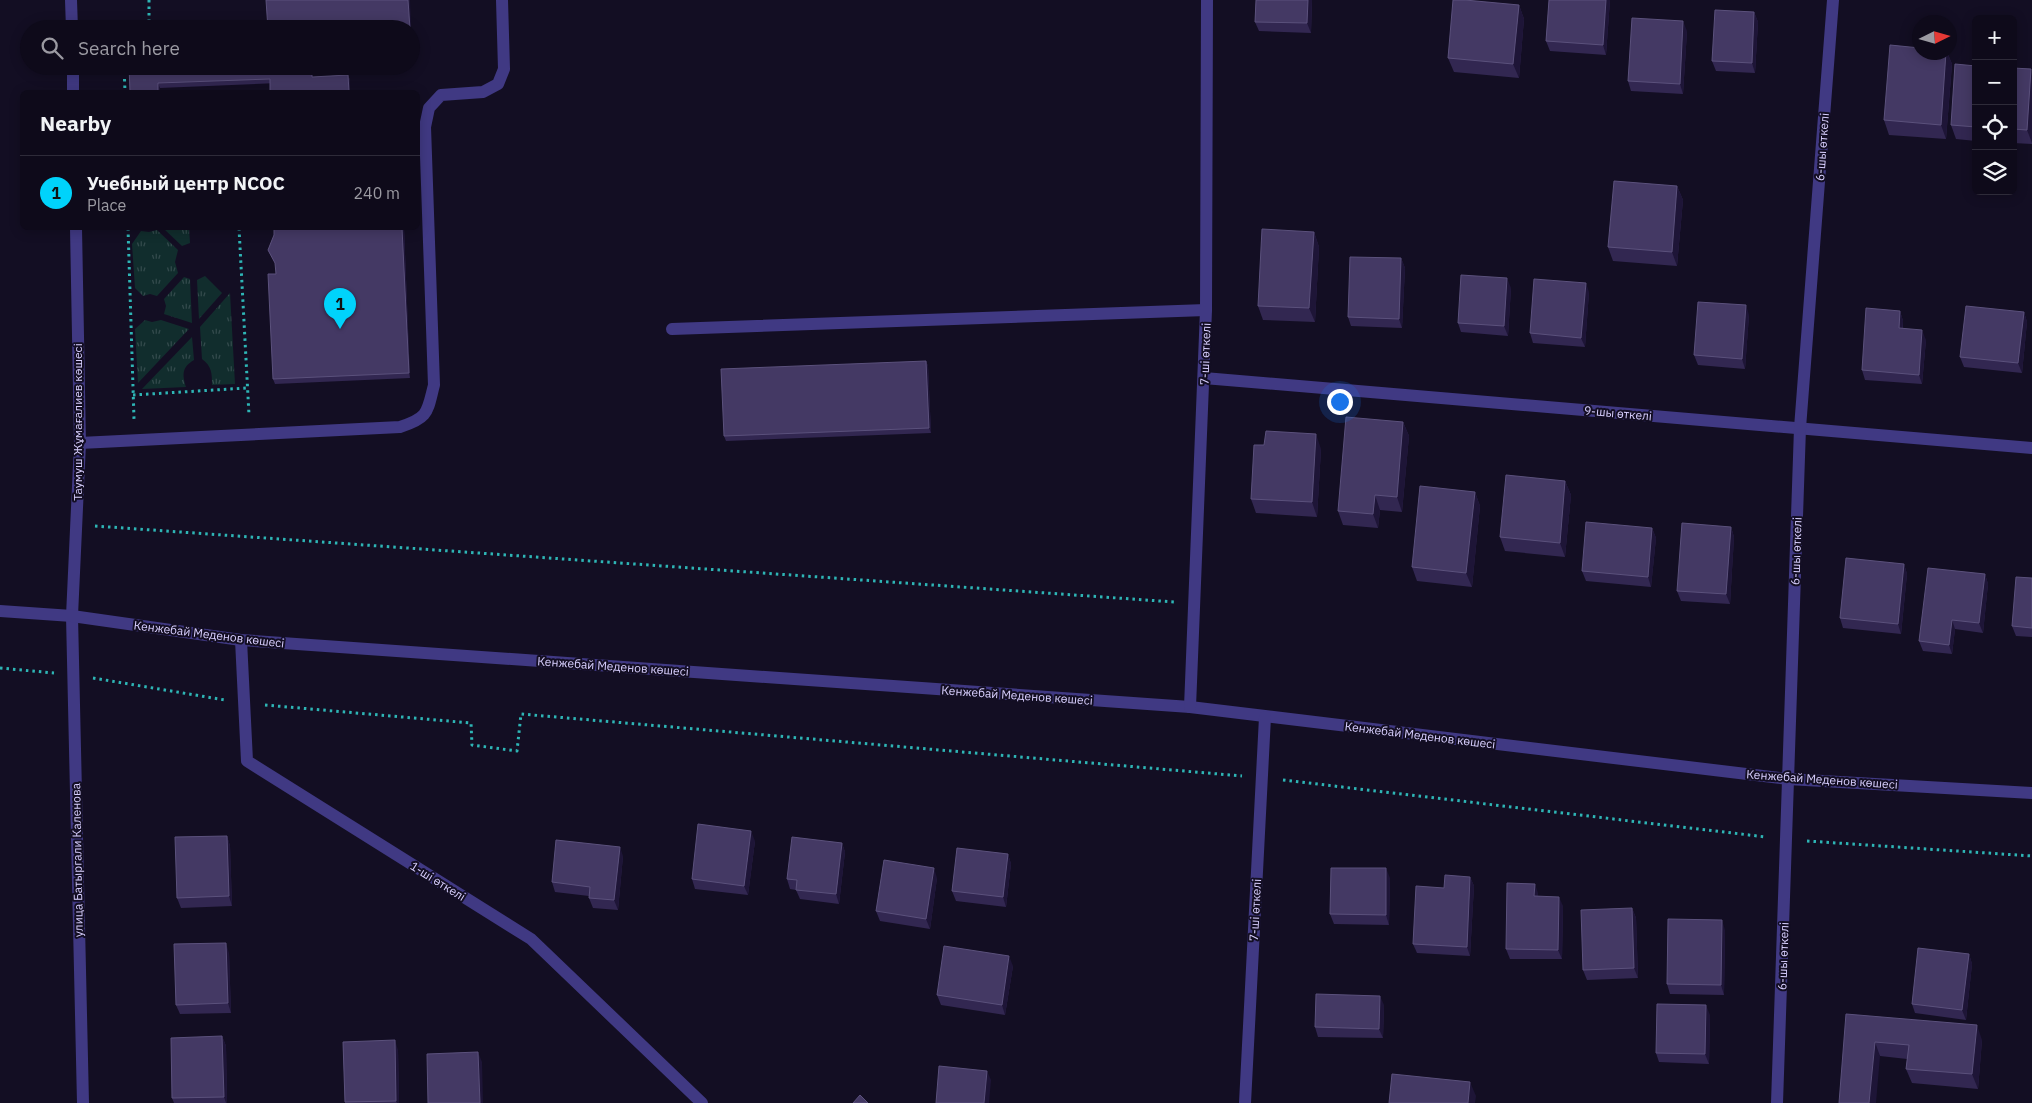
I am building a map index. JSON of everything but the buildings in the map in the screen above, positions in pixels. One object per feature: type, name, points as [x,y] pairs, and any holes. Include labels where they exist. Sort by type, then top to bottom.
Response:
[{"type":"street","points":[[71,0],[72,20]]},
{"type":"street","points":[[80,443],[134,442],[400,427],[415,422],[427,413],[434,384],[425,127],[429,108],[441,96],[483,92],[498,84],[504,69],[502,0]]},
{"type":"street","name":"7-ші өткелі","points":[[1190,707],[1206,310],[1207,0]]},
{"type":"street","name":"6-шы өткелі","points":[[1777,1103],[1800,428],[1834,0]]},
{"type":"street","points":[[72,75],[73,90]]},
{"type":"street","name":"Таумуш Жұмағалиев көшесі","points":[[72,616],[80,443],[76,230]]},
{"type":"street","points":[[672,329],[1206,310]]},
{"type":"street","name":"9-шы өткелі","points":[[1204,378],[2032,448]]},
{"type":"street","name":"Кенжебай Меденов көшесі","points":[[0,611],[72,616],[241,640],[1190,707],[1788,779],[2032,793]]},
{"type":"street","name":"улица Батыргали Каленова","points":[[72,616],[83,1103]]},
{"type":"street","name":"1-ші өткелі","points":[[241,640],[247,761],[531,939],[702,1103]]},
{"type":"street","name":"7-ші өткелі","points":[[1245,1103],[1265,717]]},
{"type":"path","points":[[149,0],[149,20]]},
{"type":"path","points":[[124,75],[125,90]]},
{"type":"path","points":[[128,230],[134,442]]},
{"type":"path","points":[[239,230],[250,436]]},
{"type":"path","points":[[133,395],[247,388]]},
{"type":"path","points":[[76,525],[1194,604]]},
{"type":"path","points":[[0,668],[73,675],[244,703],[471,723],[472,745],[517,751],[521,714],[1262,777],[1786,839],[2032,856]]},
{"type":"green space","points":[[157,230],[178,250],[175,262],[178,273],[157,296],[150,294],[143,296],[135,288],[132,244],[141,231]]},
{"type":"green space","points":[[165,230],[189,230],[190,243],[182,246]]},
{"type":"green space","points":[[205,276],[222,293],[199,319],[197,280]]},
{"type":"green space","points":[[184,277],[190,279],[192,323],[164,314],[166,306],[164,299]]},
{"type":"green space","points":[[230,293],[235,384],[212,385],[210,367],[202,359],[200,327]]},
{"type":"green space","points":[[145,320],[152,322],[161,320],[189,329],[138,383],[135,329]]},
{"type":"green space","points":[[192,337],[194,360],[187,365],[184,371],[186,387],[142,389]]},
{"type":"place","name":"Учебный центр NCOC","points":[[340,329]]}]
